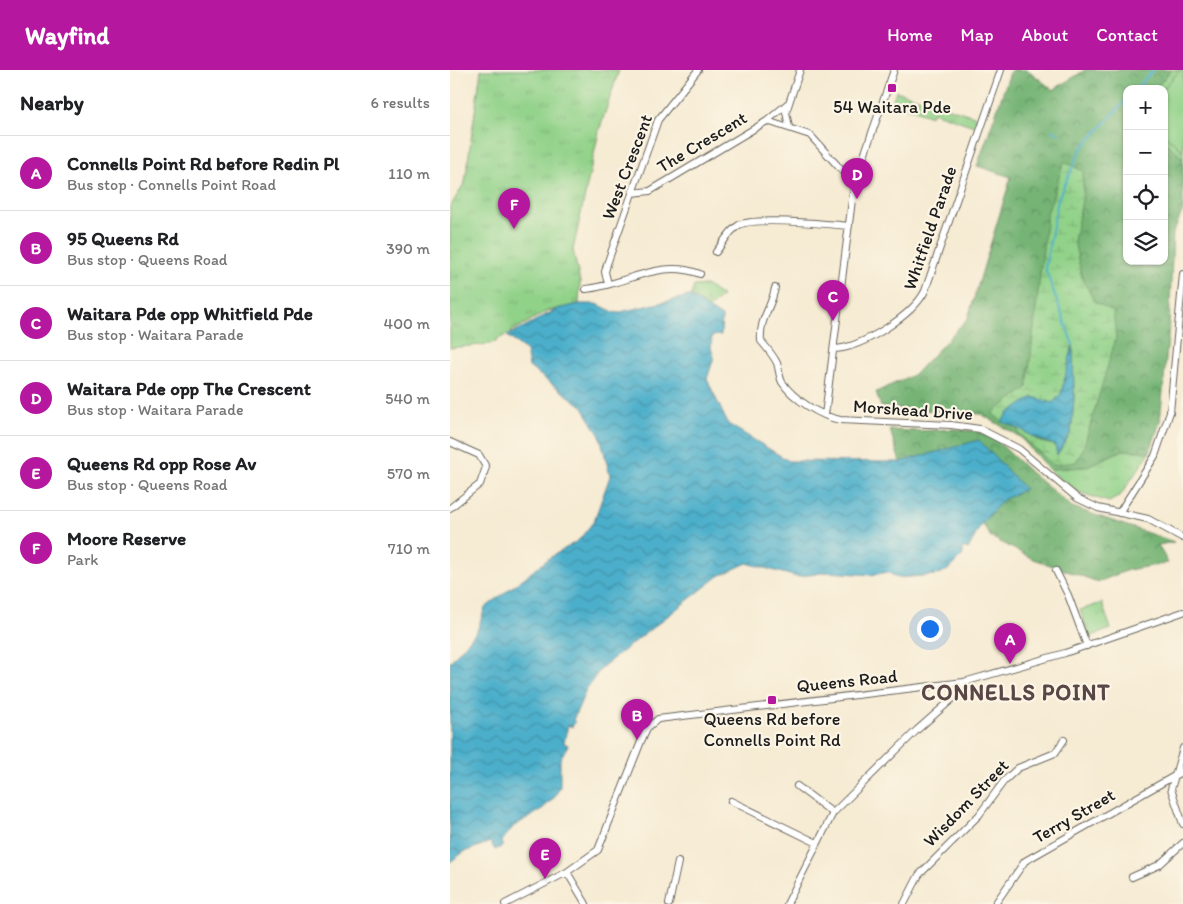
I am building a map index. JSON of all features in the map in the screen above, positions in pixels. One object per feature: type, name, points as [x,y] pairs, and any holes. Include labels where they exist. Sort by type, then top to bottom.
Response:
[{"type":"street","name":"West Crescent","points":[[608,284],[605,272],[607,264],[658,120],[698,70]]},
{"type":"street","points":[[788,128],[786,117],[789,101],[800,70]]},
{"type":"street","points":[[826,415],[854,184],[894,70]]},
{"type":"street","name":"Whitfield Parade","points":[[834,348],[857,345],[919,303],[1001,70]]},
{"type":"street","points":[[767,121],[779,113],[789,101]]},
{"type":"street","name":"The Crescent","points":[[632,193],[650,190],[767,121],[813,137],[854,184]]},
{"type":"street","points":[[716,252],[731,232],[748,222],[849,226]]},
{"type":"street","points":[[586,290],[651,271],[687,269],[700,274]]},
{"type":"street","points":[[1119,513],[1155,456],[1170,412],[1180,338],[1183,274]]},
{"type":"street","name":"Morshead Drive","points":[[775,288],[772,305],[762,319],[760,329],[761,341],[772,354],[781,380],[786,387],[826,415],[844,420],[951,424],[980,430],[1019,449],[1077,498],[1098,508],[1148,519],[1183,538]]},
{"type":"street","points":[[450,442],[483,459],[486,471],[480,484],[450,508]]},
{"type":"street","points":[[1056,571],[1066,589],[1087,646]]},
{"type":"street","name":"Queens Road","points":[[506,904],[567,872],[598,850],[647,728],[658,719],[964,682],[1087,646],[1183,612]]},
{"type":"street","points":[[787,904],[834,813],[917,730],[959,693],[964,682]]},
{"type":"street","name":"Wisdom Street","points":[[904,904],[919,875],[979,815],[1004,781],[1018,768],[1056,753],[1064,740]]},
{"type":"street","points":[[1183,748],[1174,776],[1172,793],[1183,824]]},
{"type":"street","name":"Terry Street","points":[[995,904],[1025,861],[1183,771]]},
{"type":"street","points":[[797,786],[834,813]]},
{"type":"street","points":[[731,801],[817,843]]},
{"type":"street","points":[[1132,877],[1160,865],[1183,843]]},
{"type":"street","points":[[669,904],[678,862]]},
{"type":"street","points":[[567,872],[586,904]]},
{"type":"green space","points":[[481,70],[619,70],[599,131],[573,250],[580,282],[579,304],[547,311],[490,344],[450,348],[450,207],[465,182]]},
{"type":"green space","points":[[1011,70],[1028,70],[1053,90],[1085,70],[1171,70],[1158,85],[1123,85],[1123,265],[1168,265],[1168,145],[1183,159],[1183,210],[1173,233],[1169,328],[1160,422],[1150,452],[1123,450],[1085,467],[1053,469],[1051,472],[1020,437],[981,414],[881,407],[876,392],[915,374],[968,318],[1011,177],[977,166]]},
{"type":"green space","points":[[1171,70],[1183,70],[1183,159],[1168,145],[1168,85],[1158,85]]},
{"type":"green space","points":[[1180,70],[1183,70],[1183,151],[1168,138],[1167,85]]},
{"type":"green space","points":[[896,91],[977,117],[974,126],[933,112],[931,116],[892,102]]},
{"type":"green space","points":[[1064,162],[1083,171],[1083,196],[1074,240],[1082,278],[1095,302],[1113,311],[1116,338],[1083,449],[1076,462],[1053,465],[1018,433],[1018,427],[1040,442],[1055,445],[1057,455],[1071,432],[1074,398],[1073,347],[1061,394],[1053,403],[1008,413],[1002,422],[992,413],[1027,388],[1047,214]]},
{"type":"green space","points":[[706,285],[722,296],[708,309],[699,300],[690,296],[694,286]]},
{"type":"green space","points":[[955,429],[981,432],[997,441],[1031,473],[1072,507],[1174,542],[1158,545],[1168,563],[1128,570],[1098,582],[1033,559],[991,537],[982,523],[1003,500],[1024,489],[979,441],[900,462],[890,430]]},
{"type":"green space","points":[[1123,450],[1150,452],[1120,496],[1109,502],[1078,492],[1051,472],[1053,469],[1085,467]]},
{"type":"green space","points":[[1102,603],[1111,629],[1089,637],[1080,610]]},
{"type":"water","points":[[690,296],[722,317],[721,335],[712,336],[711,348],[714,357],[707,379],[728,424],[789,461],[900,462],[979,440],[1025,489],[1003,500],[982,523],[968,549],[963,547],[963,555],[948,570],[935,575],[898,578],[887,572],[873,575],[827,572],[797,577],[747,563],[719,576],[602,667],[587,688],[573,720],[575,722],[572,727],[568,725],[564,743],[568,745],[560,759],[560,787],[554,798],[540,811],[514,826],[501,842],[503,846],[495,850],[490,842],[464,852],[450,862],[450,662],[477,631],[485,608],[551,557],[579,540],[594,521],[610,476],[600,436],[582,406],[529,367],[526,350],[507,336],[557,309],[579,304],[597,304],[616,313]]},
{"type":"water","points":[[1073,344],[1074,398],[1071,432],[1057,455],[1055,445],[1002,422],[1008,413],[1033,397],[1053,403],[1061,394]]},
{"type":"waterway","points":[[1140,85],[1153,70]]},
{"type":"waterway","points":[[1073,345],[1045,268],[1058,199],[1081,149],[1123,103]]},
{"type":"waterway","points":[[1052,130],[1059,134]]},
{"type":"place","name":"54 Waitara Pde","points":[[892,88]]},
{"type":"place","name":"Waitara Pde opp The Crescent","points":[[857,199]]},
{"type":"place","name":"Moore Reserve","points":[[514,229]]},
{"type":"place","name":"Waitara Pde opp Whitfield Pde","points":[[833,321]]},
{"type":"place","name":"Connells Point Rd before Redin Pl","points":[[1010,664]]},
{"type":"place","name":"Queens Rd before Connells Point Rd","points":[[772,700]]},
{"type":"place","name":"95 Queens Rd","points":[[637,740]]},
{"type":"place","name":"Queens Rd opp Rose Av","points":[[545,879]]},
{"type":"district","name":"CONNELLS POINT","points":[[1016,692]]}]
